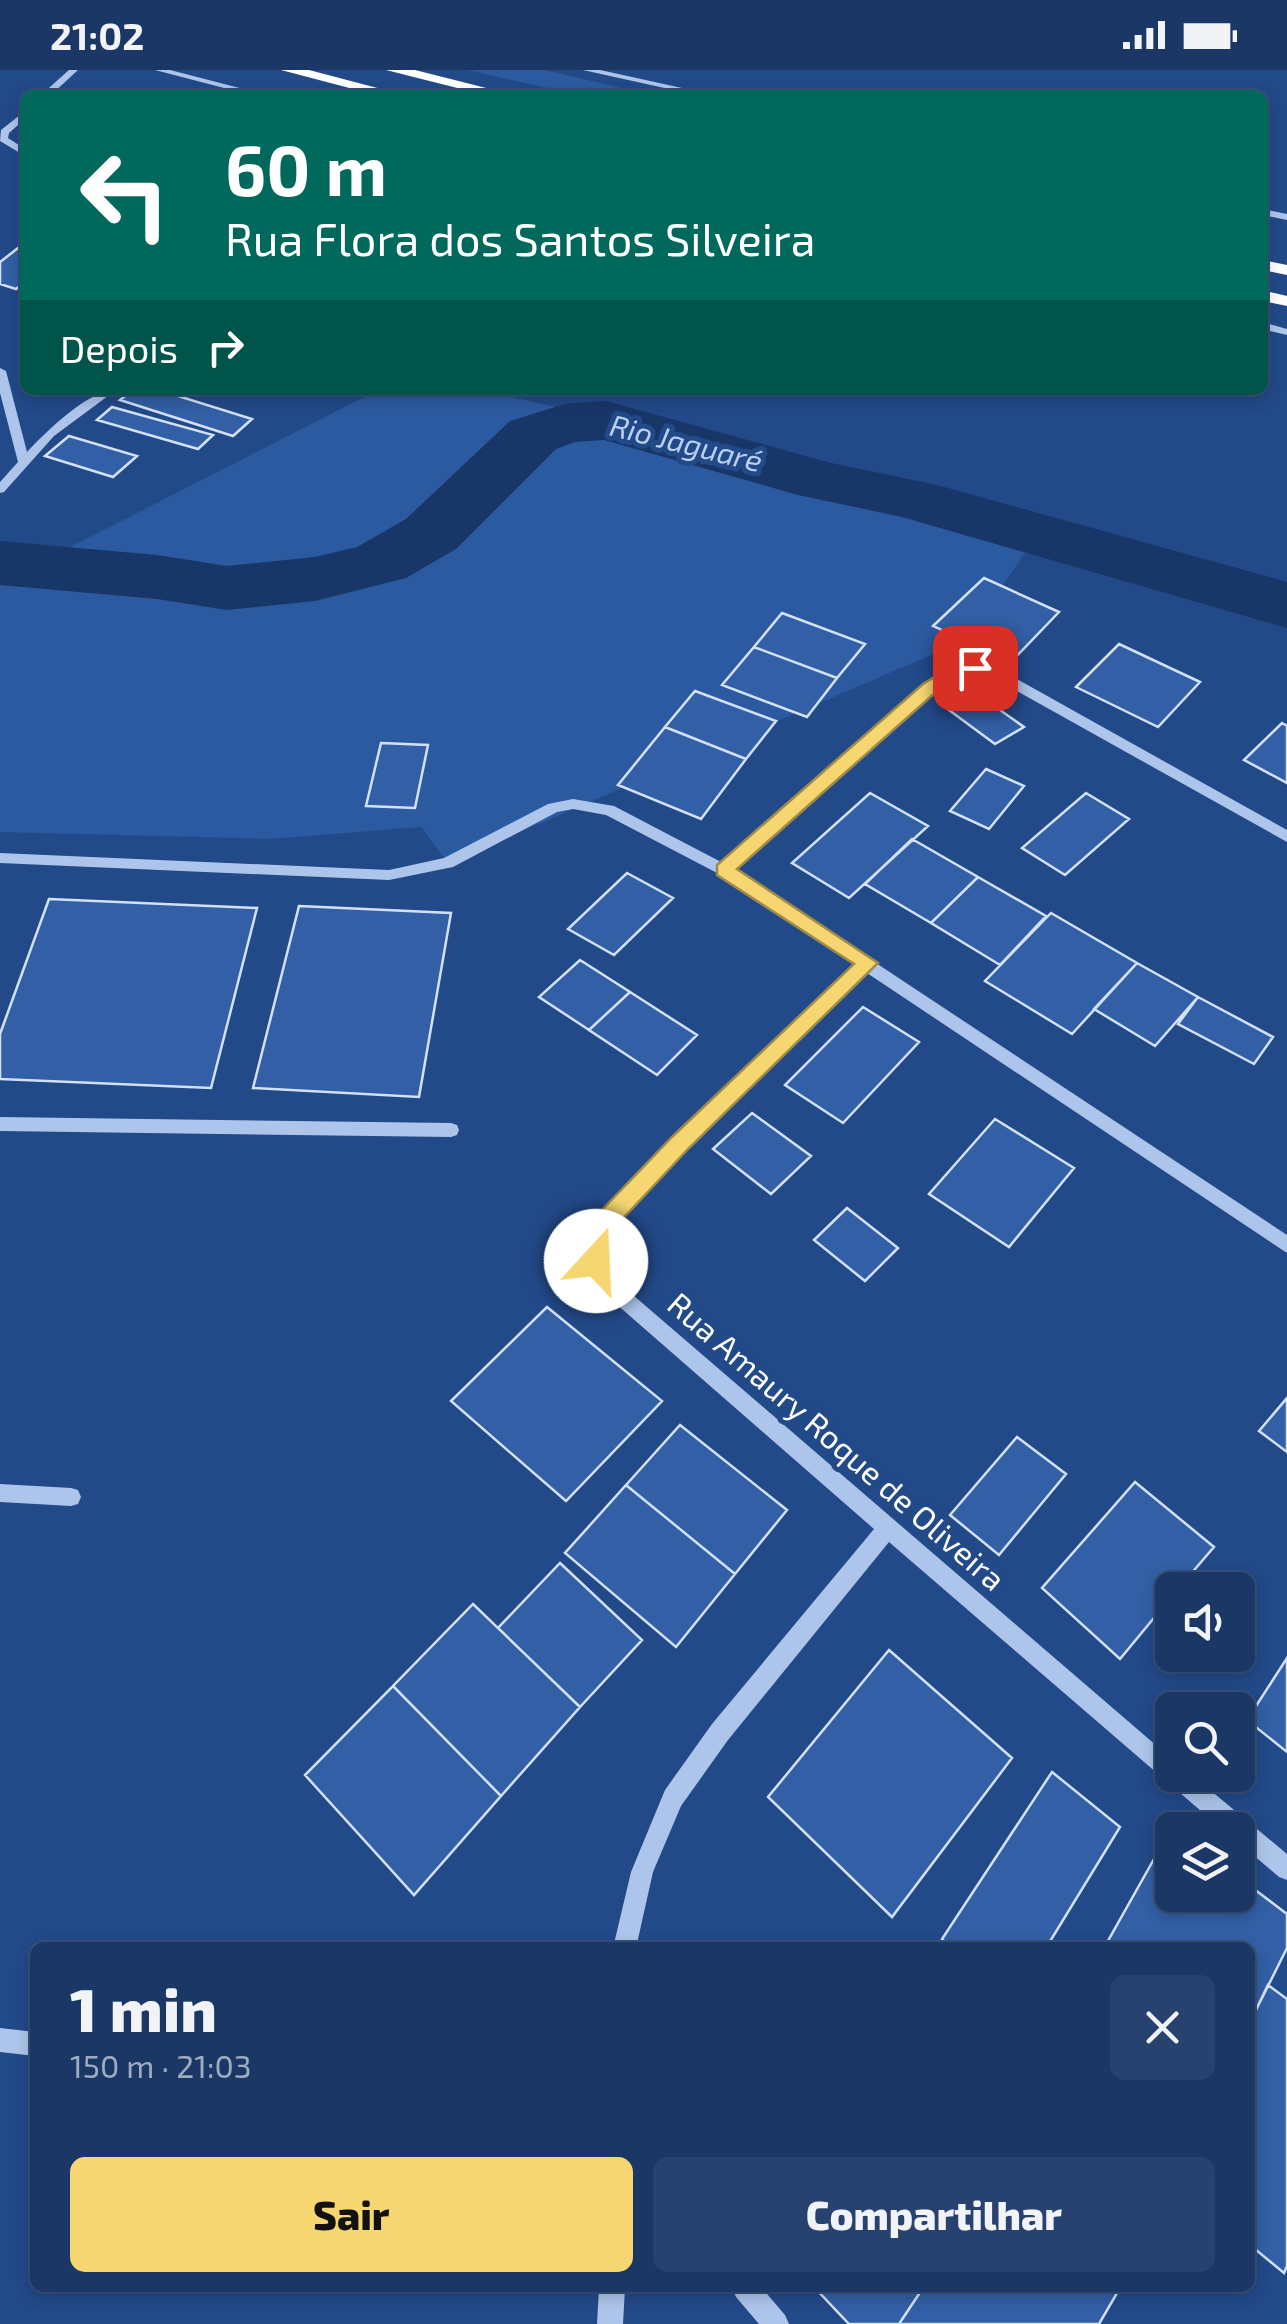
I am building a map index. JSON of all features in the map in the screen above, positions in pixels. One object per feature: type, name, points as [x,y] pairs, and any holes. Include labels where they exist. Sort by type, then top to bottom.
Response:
[{"type":"highway","points":[[289,70],[375,90]]},
{"type":"highway","points":[[394,70],[484,90]]},
{"type":"street","points":[[52,90],[74,70]]},
{"type":"street","points":[[159,70],[241,90]]},
{"type":"street","points":[[587,70],[685,90]]},
{"type":"street","points":[[20,118],[4,132],[3,140],[20,151]]},
{"type":"street","points":[[0,371],[23,460]]},
{"type":"street","points":[[0,488],[50,434],[103,395]]},
{"type":"street","points":[[724,870],[929,688],[958,670],[975,668],[994,672],[1287,838]]},
{"type":"street","points":[[0,858],[389,875],[448,863],[532,816],[573,804],[609,810],[724,870],[1287,1245]]},
{"type":"street","name":"Rua Amaury Roque de Oliveira","points":[[868,963],[680,1142],[608,1219],[598,1240],[596,1261],[605,1283],[886,1530],[1155,1758]]},
{"type":"street","points":[[0,1124],[450,1130]]},
{"type":"street","points":[[0,1493],[71,1497]]},
{"type":"street","points":[[625,1942],[642,1872],[673,1798],[720,1732],[886,1530]]},
{"type":"street","name":"Rua Amaury Roque de Oliveira","points":[[1195,1792],[1287,1869]]},
{"type":"street","points":[[0,2040],[30,2043]]},
{"type":"street","points":[[610,2324],[612,2292]]},
{"type":"street","points":[[748,2292],[776,2324]]},
{"type":"shaded area","points":[[467,70],[545,70],[630,90],[557,90]]},
{"type":"shaded area","points":[[368,395],[504,395],[1047,520],[966,640],[448,863],[421,827],[271,839],[0,832],[0,583]]},
{"type":"building","points":[[20,247],[20,286],[16,289],[0,284],[0,262]]},
{"type":"building","points":[[126,395],[175,395],[252,419],[233,436],[120,400]]},
{"type":"building","points":[[112,407],[213,435],[198,449],[97,420]]},
{"type":"building","points":[[69,436],[137,456],[113,477],[45,456]]},
{"type":"building","points":[[984,578],[1059,612],[1011,662],[933,626]]},
{"type":"building","points":[[782,613],[865,644],[837,678],[754,647]]},
{"type":"building","points":[[1119,644],[1200,682],[1158,727],[1076,687]]},
{"type":"building","points":[[754,647],[837,678],[807,717],[722,685]]},
{"type":"building","points":[[966,686],[1024,727],[995,744],[938,702]]},
{"type":"building","points":[[695,691],[776,721],[746,759],[665,727]]},
{"type":"building","points":[[1282,723],[1287,726],[1287,783],[1244,760]]},
{"type":"building","points":[[665,727],[746,759],[701,819],[618,785]]},
{"type":"building","points":[[381,743],[428,745],[415,808],[366,806]]},
{"type":"building","points":[[986,769],[1024,786],[989,829],[950,811]]},
{"type":"building","points":[[870,793],[928,826],[849,898],[792,863]]},
{"type":"building","points":[[1086,793],[1129,819],[1065,875],[1022,848]]},
{"type":"building","points":[[912,839],[978,877],[931,923],[865,884]]},
{"type":"building","points":[[627,873],[673,898],[614,955],[568,929]]},
{"type":"building","points":[[978,877],[1046,916],[1000,965],[931,923]]},
{"type":"building","points":[[49,899],[257,908],[211,1088],[0,1079],[0,1034]]},
{"type":"building","points":[[299,906],[451,913],[419,1097],[253,1088]]},
{"type":"building","points":[[1051,913],[1137,963],[1072,1034],[985,981]]},
{"type":"building","points":[[580,960],[630,992],[589,1030],[539,997]]},
{"type":"building","points":[[1137,963],[1198,997],[1155,1046],[1094,1009]]},
{"type":"building","points":[[630,992],[697,1035],[657,1075],[589,1030]]},
{"type":"building","points":[[1198,997],[1273,1037],[1254,1064],[1178,1024]]},
{"type":"building","points":[[863,1007],[919,1042],[843,1123],[785,1085]]},
{"type":"building","points":[[752,1113],[811,1156],[771,1194],[713,1149]]},
{"type":"building","points":[[995,1119],[1074,1168],[1009,1247],[929,1194]]},
{"type":"building","points":[[847,1208],[898,1248],[865,1281],[814,1240]]},
{"type":"building","points":[[547,1307],[662,1401],[566,1501],[451,1401]]},
{"type":"building","points":[[1287,1398],[1287,1452],[1259,1431]]},
{"type":"building","points":[[680,1425],[787,1510],[735,1574],[626,1485]]},
{"type":"building","points":[[1017,1437],[1066,1474],[999,1555],[950,1515]]},
{"type":"building","points":[[1135,1482],[1214,1547],[1192,1572],[1155,1572],[1155,1617],[1120,1659],[1042,1588]]},
{"type":"building","points":[[626,1485],[735,1574],[676,1647],[565,1553]]},
{"type":"building","points":[[560,1563],[642,1640],[580,1707],[498,1628]]},
{"type":"building","points":[[473,1604],[580,1707],[501,1796],[393,1686]]},
{"type":"building","points":[[889,1650],[1012,1758],[892,1917],[768,1797]]},
{"type":"building","points":[[1287,1658],[1287,1752],[1255,1726],[1255,1708]]},
{"type":"building","points":[[393,1686],[501,1796],[414,1895],[305,1775]]},
{"type":"building","points":[[1052,1772],[1120,1827],[1050,1942],[942,1939]]},
{"type":"building","points":[[1155,1857],[1155,1912],[1255,1912],[1255,1890],[1287,1914],[1287,1948],[1255,2012],[1255,1942],[1107,1942]]},
{"type":"building","points":[[1268,1985],[1287,1999],[1284,2273],[1255,2249],[1255,2012]]},
{"type":"building","points":[[819,2292],[920,2292],[899,2324],[849,2324]]},
{"type":"building","points":[[920,2292],[1118,2292],[1099,2324],[899,2324]]},
{"type":"waterway","name":"Rio Jaguaré","points":[[0,563],[157,577],[227,588],[315,579],[381,563],[431,534],[533,435],[565,423],[606,420],[822,481],[913,499],[1287,605]]},
{"type":"route","points":[[596,1261],[598,1240],[608,1219],[680,1142],[868,963],[724,870],[929,688],[958,670],[975,668]]}]
